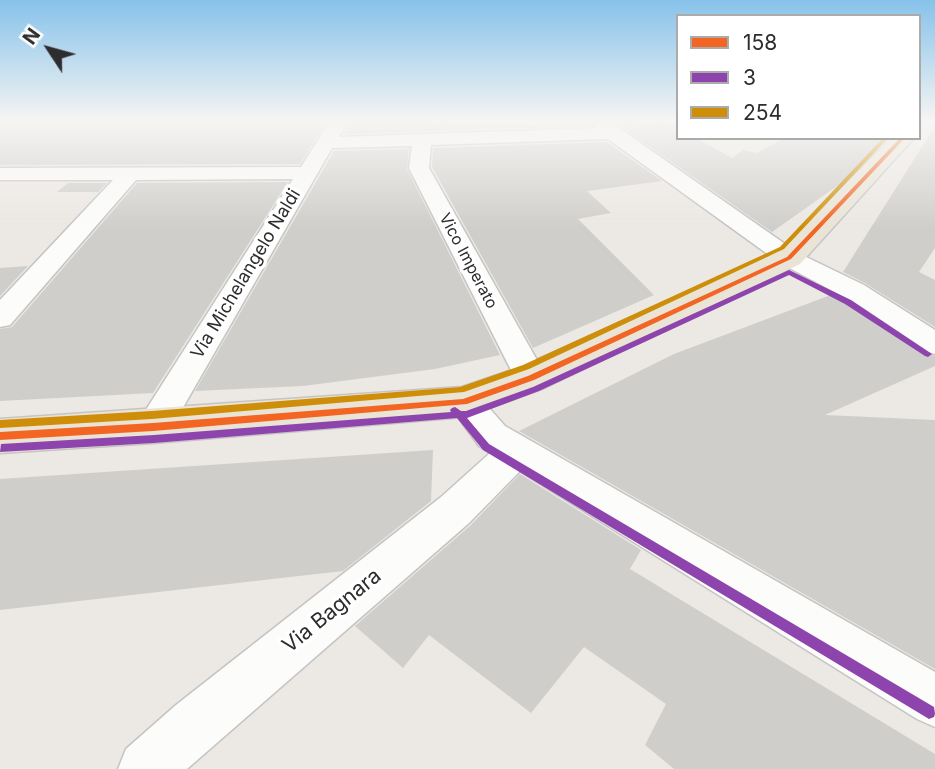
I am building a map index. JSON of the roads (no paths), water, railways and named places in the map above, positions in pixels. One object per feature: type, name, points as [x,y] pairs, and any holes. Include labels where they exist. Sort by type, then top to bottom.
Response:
[{"type":"main road","points":[[0,436],[153,428],[464,402],[531,378],[789,258],[886,157]]},
{"type":"street","name":"Via Michelangelo Naldi","points":[[153,428],[318,157]]},
{"type":"street","name":"Vico Imperato","points":[[420,157],[419,168],[531,378]]},
{"type":"street","points":[[648,157],[789,258],[854,291],[935,344]]},
{"type":"street","points":[[0,318],[131,173]]},
{"type":"street","points":[[0,174],[308,173]]},
{"type":"street","points":[[464,402],[492,436],[935,701]]},
{"type":"street","name":"Via Bagnara","points":[[146,769],[195,724],[455,510],[516,451]]}]
